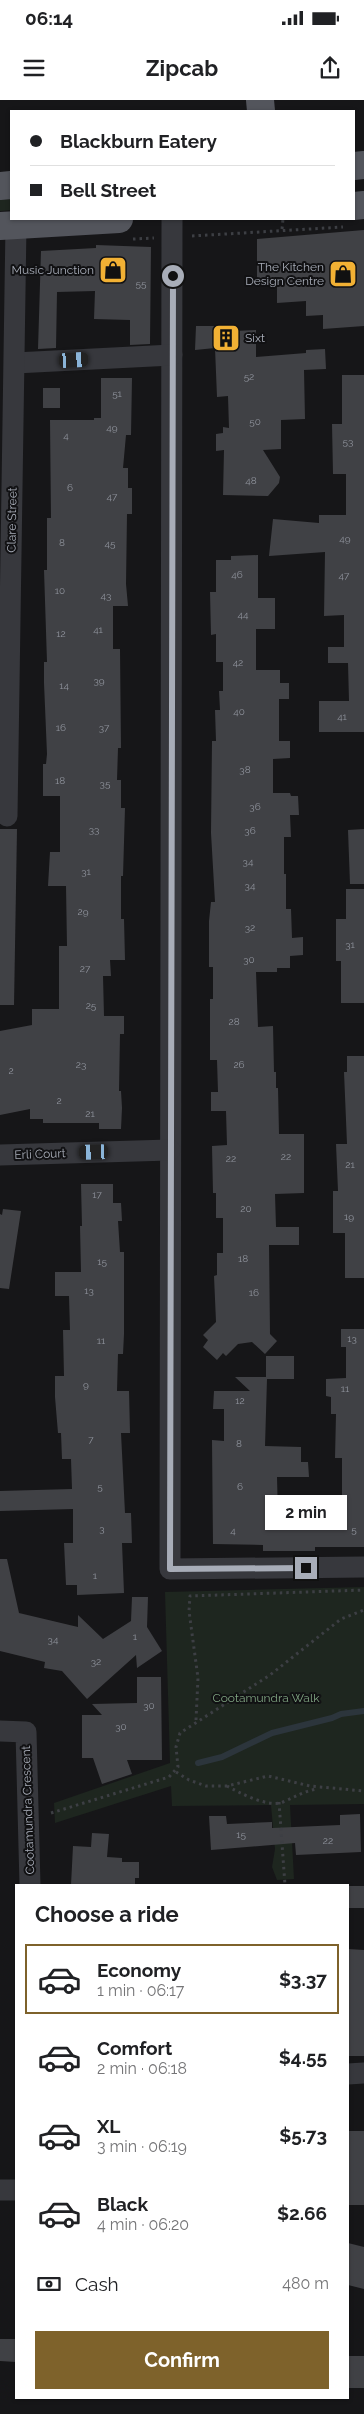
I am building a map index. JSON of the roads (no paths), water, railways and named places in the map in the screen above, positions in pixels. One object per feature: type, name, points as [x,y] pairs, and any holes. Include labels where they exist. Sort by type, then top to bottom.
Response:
[{"type":"main road","points":[[8,225],[100,220]]},
{"type":"street","points":[[172,220],[170,1569],[364,1567]]},
{"type":"street","name":"Clare Street","points":[[7,816],[15,363],[8,225]]},
{"type":"street","points":[[15,363],[172,354]]},
{"type":"street","name":"Erli Court","points":[[0,1155],[170,1150]]},
{"type":"street","name":"Cootamundra Crescent","points":[[0,1731],[26,1732],[30,1884]]},
{"type":"street","points":[[349,2074],[364,2073]]},
{"type":"street","points":[[0,2190],[15,2190]]},
{"type":"waterway","points":[[198,1763],[222,1757],[272,1733],[341,1714],[364,1711]]},
{"type":"place","name":"Music Junction","points":[[113,270]]},
{"type":"place","name":"The Kitchen Design Centre","points":[[343,274]]},
{"type":"place","name":"Sixt","points":[[226,338]]},
{"type":"park label","name":"Cootamundra Walk","points":[[266,1698]]}]
